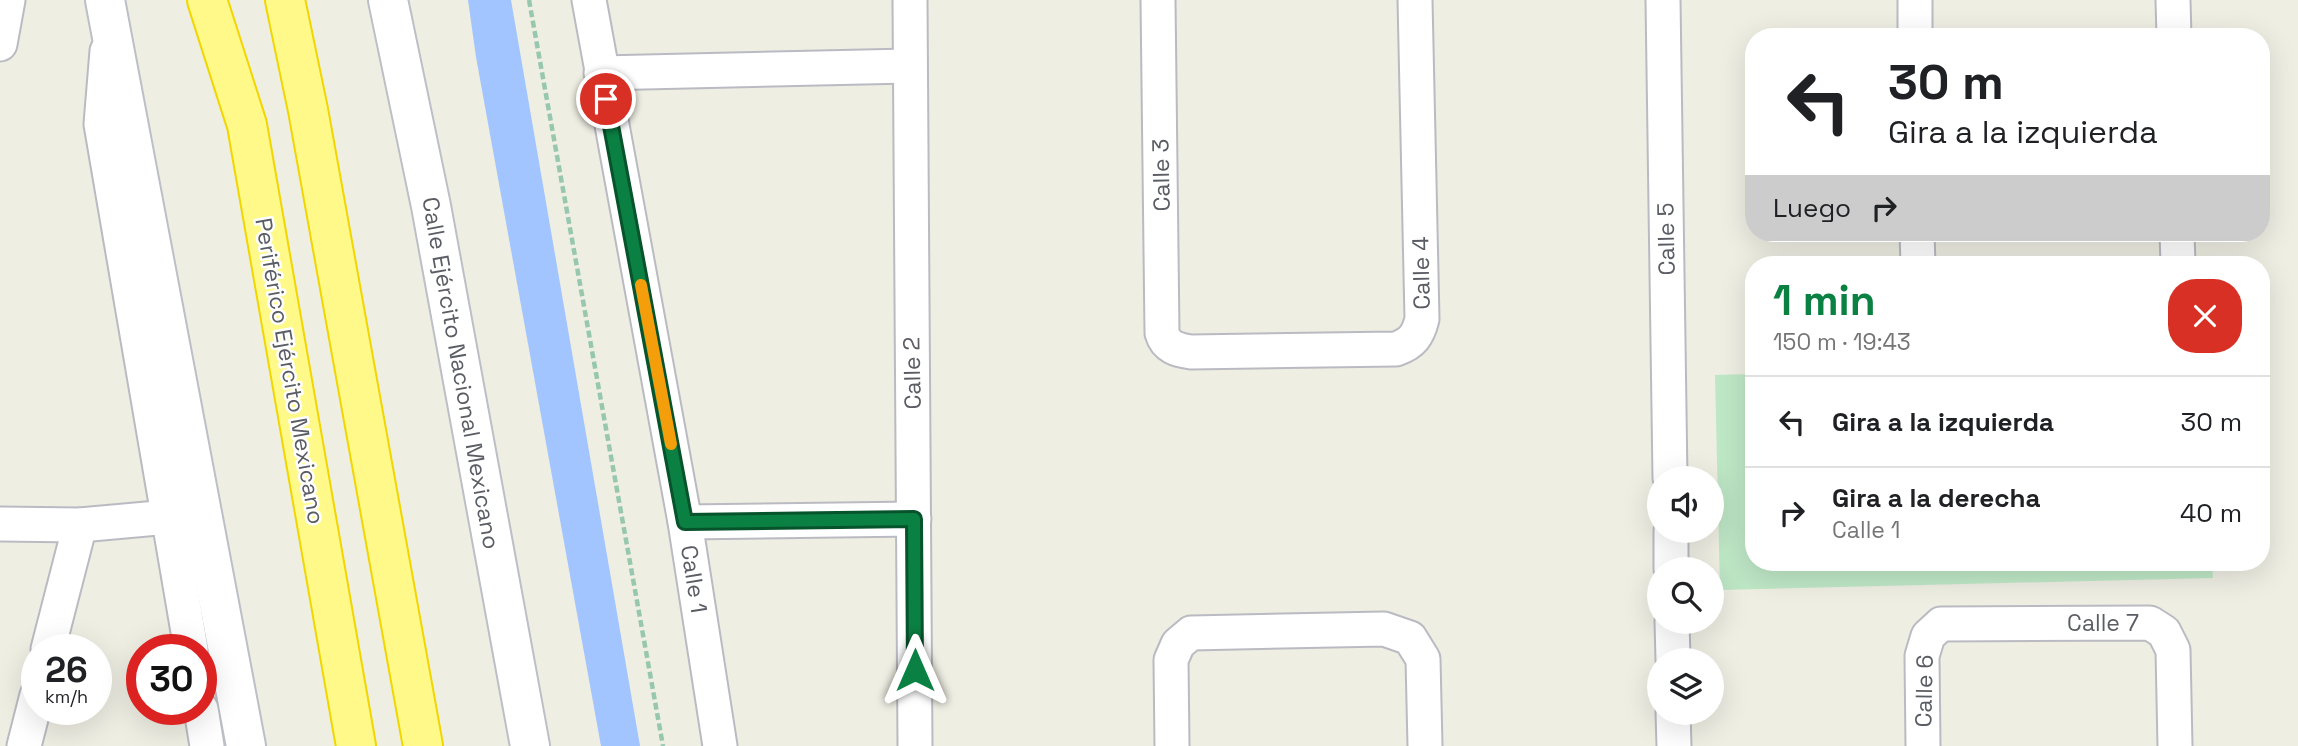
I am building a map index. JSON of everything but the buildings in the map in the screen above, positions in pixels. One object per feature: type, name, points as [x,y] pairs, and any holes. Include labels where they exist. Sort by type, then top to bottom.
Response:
[{"type":"highway","name":"Periférico Ejército Mexicano","points":[[207,0],[247,125],[356,746]]},
{"type":"highway","points":[[285,0],[308,110],[423,746]]},
{"type":"street","points":[[0,44],[8,0]]},
{"type":"street","name":"Calle Ejército Nacional Mexicano","points":[[388,0],[433,220],[530,746]]},
{"type":"street","name":"Calle 1","points":[[589,0],[685,522],[720,746]]},
{"type":"street","name":"Calle 2","points":[[910,0],[915,746]]},
{"type":"street","name":"Calle 3","points":[[1158,0],[1162,333],[1164,341],[1171,347]]},
{"type":"street","name":"Calle 4","points":[[1171,347],[1191,352],[1396,349],[1415,339],[1422,319],[1415,0]]},
{"type":"street","name":"Calle 5","points":[[1663,0],[1670,466]]},
{"type":"street","points":[[1915,0],[1916,28]]},
{"type":"street","points":[[2173,0],[2174,28]]},
{"type":"street","points":[[107,11],[187,516],[246,746]]},
{"type":"street","points":[[601,73],[909,66]]},
{"type":"street","points":[[0,524],[80,526],[187,516]]},
{"type":"street","points":[[187,516],[191,634]]},
{"type":"street","points":[[685,522],[914,519]]},
{"type":"street","points":[[52,634],[80,526]]},
{"type":"street","name":"Calle 7","points":[[1928,636],[1941,624],[2150,623],[2158,626],[2170,640],[2174,650],[2175,746]]},
{"type":"street","points":[[1172,746],[1171,660],[1178,644],[1191,633],[1384,629],[1410,638],[1423,659],[1424,746]]},
{"type":"street","name":"Calle 6","points":[[1923,746],[1922,656],[1928,636]]},
{"type":"street","points":[[24,746],[29,725]]},
{"type":"street","points":[[203,725],[206,746]]},
{"type":"street","points":[[1673,725],[1674,746]]},
{"type":"path","points":[[529,0],[663,746]]},
{"type":"green space","points":[[1745,374],[1745,571],[2213,571],[2213,578],[1724,590],[1724,557],[1719,557],[1719,543],[1724,543],[1724,466],[1717,466],[1715,375]]},
{"type":"water","points":[[468,0],[511,0],[640,746],[601,746],[476,57]]},
{"type":"slow traffic","points":[[641,285],[671,444]]},
{"type":"route","points":[[606,99],[685,522],[914,519],[915,670]]}]
